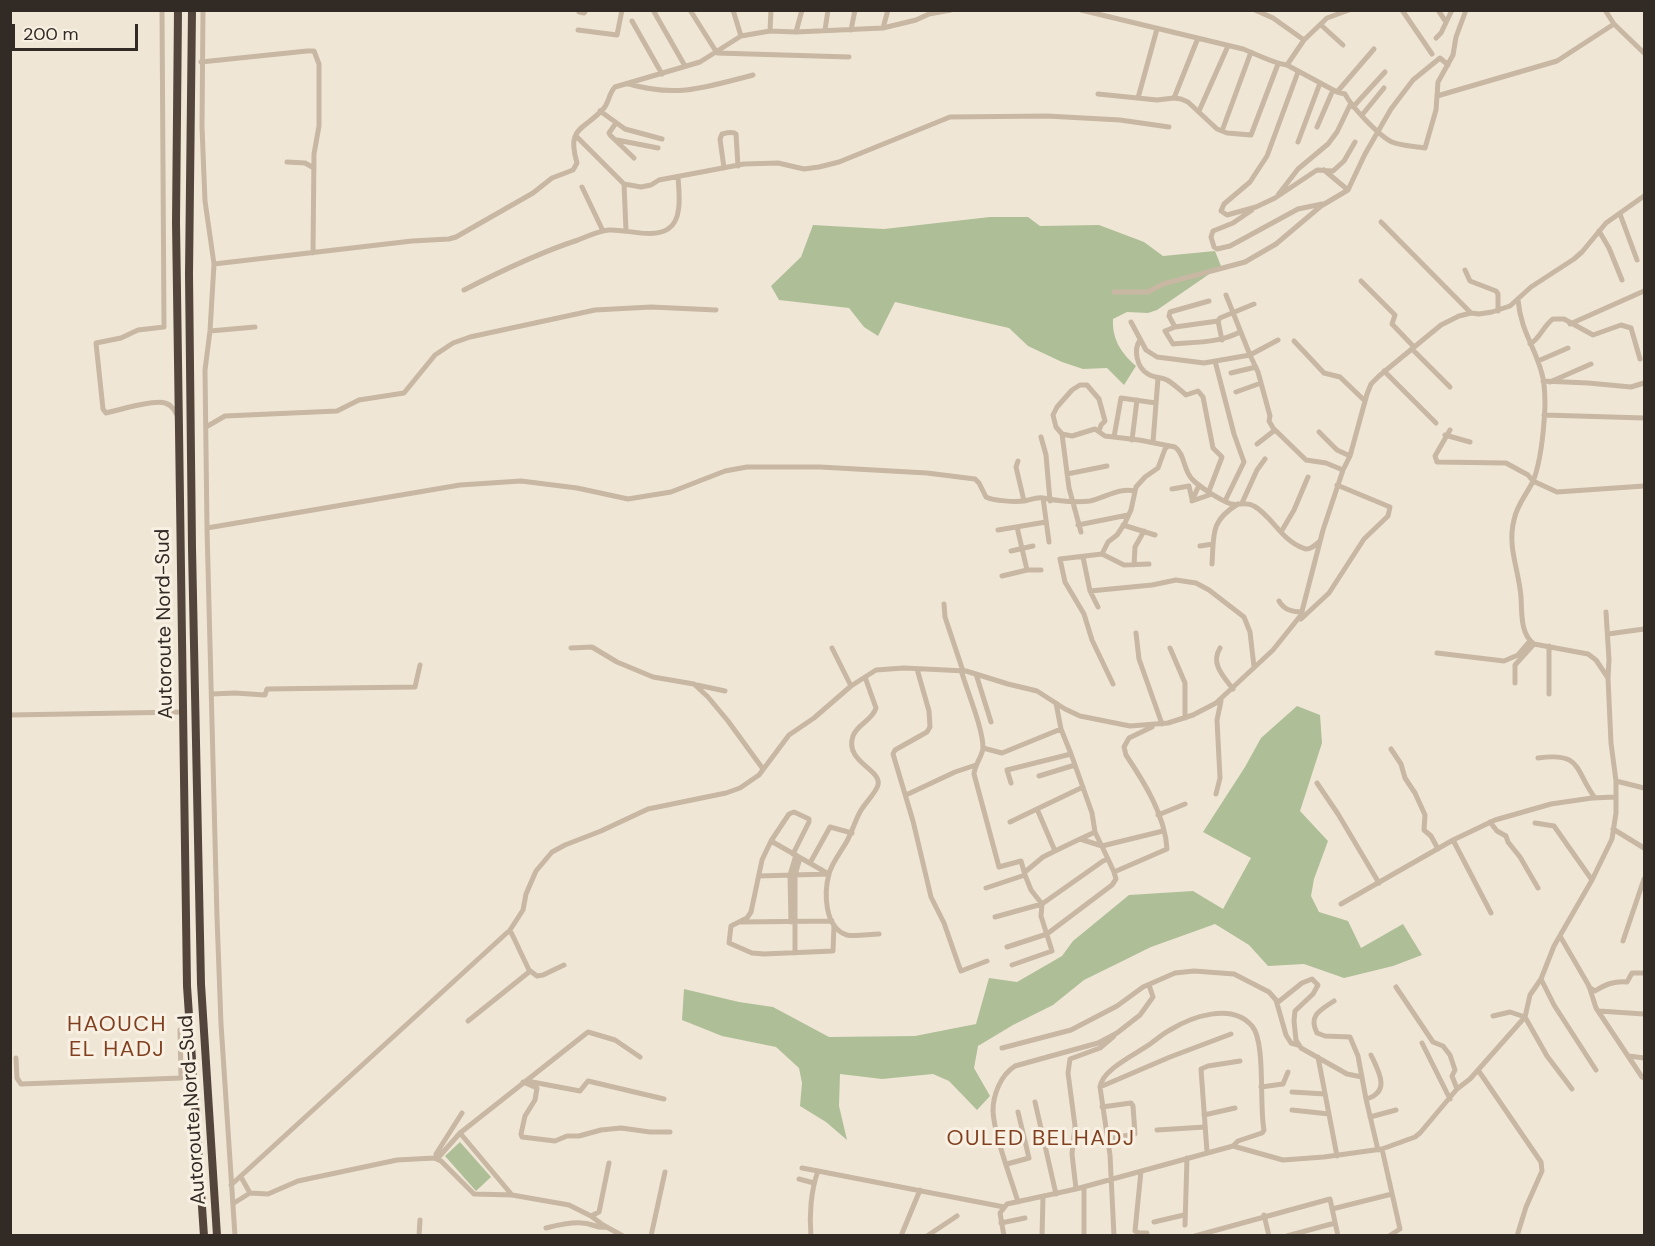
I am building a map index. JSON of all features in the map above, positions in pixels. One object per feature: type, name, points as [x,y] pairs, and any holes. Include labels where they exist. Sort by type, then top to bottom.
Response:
[{"type":"highway","name":"Autoroute Nord-Sud","points":[[178,10],[177,327],[187,986],[204,1236]]},
{"type":"highway","name":"Autoroute Nord-Sud","points":[[192,10],[189,274],[192,548],[201,984],[217,1236]]},
{"type":"street","points":[[162,10],[164,327]]},
{"type":"street","points":[[203,10],[201,62],[205,201],[214,264],[205,370],[207,528],[221,1024],[235,1236]]},
{"type":"street","points":[[578,30],[617,35],[622,10]]},
{"type":"street","points":[[652,10],[685,66]]},
{"type":"street","points":[[690,10],[717,53]]},
{"type":"street","points":[[733,10],[741,36]]},
{"type":"street","points":[[770,31],[771,10]]},
{"type":"street","points":[[796,33],[802,10]]},
{"type":"street","points":[[825,30],[828,10]]},
{"type":"street","points":[[851,30],[855,10]]},
{"type":"street","points":[[883,28],[888,10]]},
{"type":"street","points":[[214,264],[456,237],[533,193],[552,178],[573,170],[577,163],[572,145],[576,136],[587,122],[605,107],[615,87],[700,62],[741,36],[770,31],[796,33],[883,28],[916,20],[929,12],[951,10]]},
{"type":"street","points":[[1081,10],[1251,52],[1278,64],[1287,65],[1345,94],[1352,106],[1391,142],[1425,148],[1436,110],[1438,82],[1454,55],[1455,37],[1466,10]]},
{"type":"street","points":[[1255,10],[1273,18],[1304,40]]},
{"type":"street","points":[[1287,65],[1304,40],[1327,18],[1348,10]]},
{"type":"street","points":[[1402,10],[1431,54]]},
{"type":"street","points":[[1438,10],[1446,22]]},
{"type":"street","points":[[1436,38],[1441,33],[1452,10]]},
{"type":"street","points":[[1605,10],[1614,24],[1644,53]]},
{"type":"street","points":[[632,21],[662,74]]},
{"type":"street","points":[[1437,96],[1557,61],[1614,24]]},
{"type":"street","points":[[1321,25],[1344,45]]},
{"type":"street","points":[[1138,98],[1157,29]]},
{"type":"street","points":[[1174,98],[1198,38]]},
{"type":"street","points":[[1199,111],[1228,46]]},
{"type":"street","points":[[1317,127],[1335,91],[1374,49]]},
{"type":"street","points":[[201,62],[314,51],[320,64],[320,126],[316,141],[314,168],[313,253]]},
{"type":"street","points":[[1222,131],[1251,52]]},
{"type":"street","points":[[717,53],[849,57]]},
{"type":"street","points":[[1114,292],[1148,292],[1164,284],[1245,262],[1276,244],[1324,204],[1348,190],[1391,109],[1413,80],[1440,58],[1448,65]]},
{"type":"street","points":[[1098,94],[1157,100],[1174,98],[1188,102],[1217,129],[1251,135],[1278,64]]},
{"type":"street","points":[[1256,207],[1227,215],[1221,211],[1224,204],[1250,182],[1267,156],[1298,72]]},
{"type":"street","points":[[1275,198],[1298,169],[1328,144],[1352,106],[1385,72]]},
{"type":"street","points":[[627,84],[655,91],[675,92],[698,89],[753,75]]},
{"type":"street","points":[[1298,142],[1320,83]]},
{"type":"street","points":[[1362,115],[1384,88]]},
{"type":"street","points":[[600,111],[625,129],[662,139]]},
{"type":"street","points":[[576,136],[624,184],[641,188],[659,180],[738,166],[778,163],[804,169],[819,167],[839,162],[950,117],[1047,116],[1120,120],[1169,127]]},
{"type":"street","points":[[616,123],[609,133],[634,158]]},
{"type":"street","points":[[724,168],[720,139],[722,134],[733,132],[736,134],[738,166]]},
{"type":"street","points":[[613,138],[658,148]]},
{"type":"street","points":[[1324,204],[1298,209],[1230,246],[1217,249],[1214,247],[1211,237],[1213,231],[1233,223],[1317,170],[1333,171],[1344,161],[1355,141]]},
{"type":"street","points":[[287,162],[305,163],[314,168]]},
{"type":"street","points":[[1324,170],[1348,190]]},
{"type":"street","points":[[464,290],[526,260],[603,231],[626,230],[648,233],[668,230],[677,216],[680,192],[678,177]]},
{"type":"street","points":[[624,184],[626,230]]},
{"type":"street","points":[[582,187],[603,231]]},
{"type":"street","points":[[1380,222],[1471,313],[1479,315],[1498,310],[1518,300],[1531,287],[1582,252],[1599,231],[1644,196]]},
{"type":"street","points":[[1620,214],[1637,260]]},
{"type":"street","points":[[1599,231],[1609,248],[1622,280]]},
{"type":"street","points":[[1465,270],[1470,281],[1496,291],[1498,310]]},
{"type":"street","points":[[1361,281],[1394,313],[1392,324],[1450,387]]},
{"type":"street","points":[[1570,324],[1644,291]]},
{"type":"street","points":[[1226,295],[1256,367],[1270,416],[1269,422],[1306,460],[1323,462],[1342,470]]},
{"type":"street","points":[[1518,300],[1530,345],[1546,382],[1538,462],[1533,481],[1521,501],[1514,520],[1512,537],[1512,556],[1519,584],[1524,629],[1532,643]]},
{"type":"street","points":[[1175,327],[1169,316],[1170,312],[1209,301]]},
{"type":"street","points":[[1240,332],[1222,339],[1173,344],[1165,331],[1175,327],[1218,321],[1220,318],[1254,304]]},
{"type":"street","points":[[206,427],[225,416],[337,411],[359,400],[404,393],[435,355],[453,344],[492,332],[595,310],[651,308],[716,310]]},
{"type":"street","points":[[231,1186],[510,930],[523,910],[526,894],[536,871],[552,852],[648,809],[740,788],[764,769],[784,740],[873,671],[917,669],[962,671],[1037,691],[1080,716],[1130,726],[1159,724],[1185,718],[1221,700],[1273,650],[1302,612],[1319,542],[1342,470],[1350,456],[1371,384],[1384,371],[1449,320],[1471,313]]},
{"type":"street","points":[[1530,345],[1553,319],[1564,320],[1593,335],[1621,325],[1631,327],[1640,359]]},
{"type":"street","points":[[1218,321],[1222,339]]},
{"type":"street","points":[[1131,322],[1146,351],[1158,357],[1188,362],[1204,363],[1250,355],[1278,339]]},
{"type":"street","points":[[177,327],[138,330],[121,338],[96,343],[103,409],[106,413],[152,402],[163,402],[172,407],[178,417]]},
{"type":"street","points":[[210,331],[255,327]]},
{"type":"street","points":[[1140,340],[1137,343],[1136,354],[1141,368],[1148,375],[1168,381],[1186,395],[1198,391],[1203,398],[1213,447],[1215,452],[1222,457],[1211,492],[1192,501]]},
{"type":"street","points":[[1294,340],[1324,374],[1340,377],[1365,401]]},
{"type":"street","points":[[1538,361],[1568,348]]},
{"type":"street","points":[[1215,361],[1234,434],[1244,462],[1225,501]]},
{"type":"street","points":[[1546,382],[1591,364]]},
{"type":"street","points":[[1231,373],[1256,367]]},
{"type":"street","points":[[1384,371],[1436,423]]},
{"type":"street","points":[[1153,442],[1158,378]]},
{"type":"street","points":[[1546,382],[1631,387],[1644,383]]},
{"type":"street","points":[[1236,392],[1261,383]]},
{"type":"street","points":[[1081,532],[1067,474],[1062,434],[1056,427],[1054,411],[1072,390],[1084,385],[1088,386],[1099,399],[1105,417],[1105,423],[1101,425],[1099,431]]},
{"type":"street","points":[[1114,437],[1121,398],[1156,403]]},
{"type":"street","points":[[1132,440],[1137,400]]},
{"type":"street","points":[[1544,415],[1644,418]]},
{"type":"street","points":[[1062,434],[1072,436],[1091,429],[1106,436],[1153,442],[1179,450],[1187,473],[1194,484],[1233,504],[1254,505],[1267,515],[1288,539],[1305,549],[1319,542]]},
{"type":"street","points":[[1257,444],[1275,430]]},
{"type":"street","points":[[1450,430],[1445,435],[1435,456],[1437,462],[1506,463],[1528,475],[1533,481],[1557,492],[1644,486]]},
{"type":"street","points":[[1319,432],[1334,448],[1350,456]]},
{"type":"street","points":[[1445,435],[1470,442]]},
{"type":"street","points":[[1041,437],[1046,455],[1050,501]]},
{"type":"street","points":[[1102,554],[1108,542],[1118,535],[1140,481],[1159,466],[1168,446]]},
{"type":"street","points":[[1212,564],[1216,525],[1224,513],[1241,503],[1265,459]]},
{"type":"street","points":[[1018,460],[1016,467],[1024,501]]},
{"type":"street","points":[[1067,474],[1107,466]]},
{"type":"street","points":[[207,528],[460,485],[498,481],[521,481],[577,488],[628,499],[671,492],[725,471],[764,467],[820,467],[943,474],[976,480],[990,499],[1024,501],[1030,498],[1043,498],[1050,501],[1073,502],[1092,500],[1120,491],[1135,491]]},
{"type":"street","points":[[1281,532],[1287,525],[1308,477]]},
{"type":"street","points":[[1172,489],[1194,484]]},
{"type":"street","points":[[1192,501],[1194,484]]},
{"type":"street","points":[[1192,501],[1194,484]]},
{"type":"street","points":[[1297,621],[1323,600],[1366,536],[1390,513],[1390,507],[1379,500],[1337,485]]},
{"type":"street","points":[[1043,498],[1049,542]]},
{"type":"street","points":[[1078,525],[1128,515]]},
{"type":"street","points":[[998,530],[1046,522]]},
{"type":"street","points":[[1123,525],[1155,535]]},
{"type":"street","points":[[1017,527],[1027,570]]},
{"type":"street","points":[[1134,565],[1135,547],[1144,531]]},
{"type":"street","points":[[1200,546],[1214,544]]},
{"type":"street","points":[[1011,551],[1033,546]]},
{"type":"street","points":[[1113,684],[1092,640],[1084,614],[1064,579],[1061,559],[1102,554],[1124,566],[1149,564]]},
{"type":"street","points":[[1083,557],[1090,591],[1098,607]]},
{"type":"street","points":[[1002,576],[1027,570],[1041,570]]},
{"type":"street","points":[[1090,591],[1152,585],[1176,580],[1196,583],[1209,590],[1244,617],[1250,632],[1254,667]]},
{"type":"street","points":[[1279,601],[1290,611],[1302,612]]},
{"type":"street","points":[[944,604],[945,617],[981,738],[983,748],[974,774],[999,867],[1021,861],[1031,890],[1042,904],[1041,916],[1052,951],[1012,965]]},
{"type":"street","points":[[1004,1236],[1000,1213],[1007,1204],[1113,1180],[1207,1152],[1233,1146],[1283,1160],[1337,1156],[1380,1149],[1415,1137],[1525,1017],[1530,995],[1541,979],[1560,936],[1612,839],[1616,813],[1616,782],[1611,743],[1606,612]]},
{"type":"street","points":[[1608,634],[1644,629]]},
{"type":"street","points":[[1136,633],[1139,659],[1159,724]]},
{"type":"street","points":[[1532,643],[1588,654],[1596,660],[1608,678]]},
{"type":"street","points":[[1437,653],[1504,661],[1518,655],[1532,643]]},
{"type":"street","points":[[1515,683],[1515,665],[1532,643]]},
{"type":"street","points":[[1549,646],[1549,694]]},
{"type":"street","points":[[571,648],[597,649],[617,662],[653,676],[725,691]]},
{"type":"street","points":[[832,648],[851,686]]},
{"type":"street","points":[[1170,648],[1185,683],[1185,718]]},
{"type":"street","points":[[1220,648],[1216,654],[1216,663],[1233,690]]},
{"type":"street","points":[[212,694],[265,695],[267,689],[415,687],[420,665]]},
{"type":"street","points":[[917,669],[929,711],[930,725],[927,732],[894,752],[931,897],[944,923],[962,971],[987,961]]},
{"type":"street","points":[[976,674],[991,722]]},
{"type":"street","points":[[865,676],[876,708],[872,717],[855,732],[852,739],[852,750],[859,762],[876,776],[879,782],[877,789],[860,812],[829,874],[826,898],[829,918],[848,935],[879,934]]},
{"type":"street","points":[[694,684],[728,721],[764,769]]},
{"type":"street","points":[[1216,794],[1220,778],[1217,720],[1221,700]]},
{"type":"street","points":[[1007,947],[1047,934],[1112,885],[1116,879],[1095,832],[1083,787],[1061,729],[1056,703]]},
{"type":"street","points":[[10,715],[183,712]]},
{"type":"street","points":[[1114,872],[1166,850],[1164,831],[1158,815],[1124,747],[1129,738],[1159,724]]},
{"type":"street","points":[[983,748],[1002,753],[1061,729]]},
{"type":"street","points":[[1391,749],[1401,764],[1405,777],[1425,815],[1424,830],[1431,836],[1438,849]]},
{"type":"street","points":[[1011,783],[1007,770],[1071,754]]},
{"type":"street","points":[[1538,758],[1564,757],[1575,765],[1595,798]]},
{"type":"street","points":[[906,795],[955,772],[976,765]]},
{"type":"street","points":[[1039,776],[1075,765]]},
{"type":"street","points":[[1616,782],[1644,788]]},
{"type":"street","points":[[1317,783],[1344,823],[1379,883]]},
{"type":"street","points":[[1010,822],[1083,787]]},
{"type":"street","points":[[1341,904],[1453,840],[1490,822],[1536,807],[1615,797]]},
{"type":"street","points":[[1158,815],[1185,804]]},
{"type":"street","points":[[1037,809],[1055,851]]},
{"type":"street","points":[[795,953],[793,875],[796,856],[810,822],[809,819],[794,812],[789,813],[762,860],[751,912],[740,922],[731,926],[729,943],[752,953],[795,953],[833,951],[833,923]]},
{"type":"street","points":[[1490,822],[1497,831],[1506,836],[1538,888]]},
{"type":"street","points":[[1535,823],[1554,826],[1592,880]]},
{"type":"street","points":[[810,863],[830,827],[852,832]]},
{"type":"street","points":[[1613,829],[1644,848]]},
{"type":"street","points":[[1080,839],[1102,846],[1164,831]]},
{"type":"street","points":[[986,888],[1025,874],[1043,857],[1095,832]]},
{"type":"street","points":[[1453,840],[1491,913]]},
{"type":"street","points":[[771,841],[829,874]]},
{"type":"street","points":[[995,917],[1042,904],[1108,859]]},
{"type":"street","points":[[759,876],[829,874]]},
{"type":"street","points":[[1623,941],[1644,879]]},
{"type":"street","points":[[740,922],[833,923]]},
{"type":"street","points":[[510,930],[529,970],[537,976],[564,965]]},
{"type":"street","points":[[1560,936],[1589,986],[1599,1011],[1644,1078]]},
{"type":"street","points":[[468,1021],[529,970]]},
{"type":"street","points":[[1002,1048],[1071,1030],[1117,1006],[1149,985],[1179,973],[1230,973],[1246,979],[1274,996],[1286,1035],[1292,1043],[1347,1074],[1362,1077]]},
{"type":"street","points":[[1589,986],[1595,991],[1605,985],[1627,982],[1632,973],[1644,973]]},
{"type":"street","points":[[1277,1003],[1302,983],[1312,979],[1318,984],[1314,993],[1299,1006],[1294,1015],[1298,1046]]},
{"type":"street","points":[[1541,979],[1554,1005],[1596,1070]]},
{"type":"street","points":[[1076,1189],[1072,1154],[1075,1120],[1068,1065],[1070,1059],[1100,1048],[1140,1015],[1153,997],[1149,985]]},
{"type":"street","points":[[1396,987],[1433,1042],[1443,1046],[1450,1054],[1455,1070],[1452,1076],[1457,1089]]},
{"type":"street","points":[[1334,1001],[1317,1011],[1313,1026],[1317,1033],[1325,1036],[1350,1037],[1358,1056],[1370,1117],[1400,1229],[1389,1236]]},
{"type":"street","points":[[1599,1011],[1644,1014]]},
{"type":"street","points":[[1493,1016],[1510,1012],[1525,1017],[1547,1056],[1572,1089]]},
{"type":"street","points":[[1114,1236],[1113,1180],[1100,1087],[1104,1077],[1125,1060],[1167,1031],[1187,1021],[1220,1014],[1239,1017],[1252,1026],[1258,1045],[1264,1130],[1262,1133],[1238,1141],[1233,1146]]},
{"type":"street","points":[[16,1058],[17,1078],[21,1084],[181,1077],[180,1030],[190,1029]]},
{"type":"street","points":[[231,1186],[256,1195],[268,1194],[298,1180],[397,1160],[436,1158],[460,1133],[588,1032],[615,1040],[640,1057]]},
{"type":"street","points":[[1018,1202],[993,1110],[999,1083],[1006,1073],[1022,1063],[1098,1043],[1117,1033]]},
{"type":"street","points":[[1100,1087],[1170,1057],[1231,1035]]},
{"type":"street","points":[[1422,1043],[1450,1099]]},
{"type":"street","points":[[1366,1099],[1378,1094],[1381,1089],[1380,1077],[1371,1055]]},
{"type":"street","points":[[1629,1056],[1644,1058]]},
{"type":"street","points":[[1318,1057],[1337,1156]]},
{"type":"street","points":[[1207,1152],[1201,1069],[1240,1061]]},
{"type":"street","points":[[1478,1070],[1542,1162],[1542,1171],[1526,1207],[1517,1236]]},
{"type":"street","points":[[1261,1087],[1283,1084],[1288,1072]]},
{"type":"street","points":[[524,1082],[580,1091],[588,1081],[664,1099]]},
{"type":"street","points":[[524,1082],[537,1088],[536,1100],[525,1116],[522,1137],[555,1141],[567,1136],[621,1128],[670,1132]]},
{"type":"street","points":[[1292,1092],[1325,1094]]},
{"type":"street","points":[[1035,1102],[1056,1194]]},
{"type":"street","points":[[1102,1107],[1131,1103],[1133,1106],[1135,1134],[1108,1139]]},
{"type":"street","points":[[1204,1115],[1235,1108]]},
{"type":"street","points":[[1292,1110],[1329,1114]]},
{"type":"street","points":[[1370,1117],[1396,1110]]},
{"type":"street","points":[[1007,1164],[1029,1158],[1018,1112]]},
{"type":"street","points":[[436,1158],[462,1113]]},
{"type":"street","points":[[1157,1130],[1205,1127]]},
{"type":"street","points":[[460,1133],[512,1195]]},
{"type":"street","points":[[436,1158],[474,1194],[512,1195],[569,1205],[623,1236]]},
{"type":"street","points":[[1185,1225],[1187,1158]]},
{"type":"street","points":[[591,1216],[599,1212],[609,1163]]},
{"type":"street","points":[[802,1168],[1004,1207]]},
{"type":"street","points":[[811,1236],[810,1219],[814,1183],[818,1171]]},
{"type":"street","points":[[1141,1171],[1135,1231],[1147,1233]]},
{"type":"street","points":[[651,1236],[665,1172]]},
{"type":"street","points":[[241,1177],[250,1193]]},
{"type":"street","points":[[799,1179],[814,1183]]},
{"type":"street","points":[[1084,1187],[1084,1236]]},
{"type":"street","points":[[901,1236],[920,1190]]},
{"type":"street","points":[[234,1203],[250,1193]]},
{"type":"street","points":[[1332,1209],[1392,1194]]},
{"type":"street","points":[[1042,1236],[1043,1197]]},
{"type":"street","points":[[1195,1236],[1264,1215],[1330,1199],[1338,1236]]},
{"type":"street","points":[[1154,1222],[1184,1215]]},
{"type":"street","points":[[1264,1215],[1269,1236]]},
{"type":"street","points":[[927,1236],[957,1216]]},
{"type":"street","points":[[1001,1223],[1025,1218]]},
{"type":"street","points":[[419,1236],[420,1220]]},
{"type":"street","points":[[546,1228],[577,1222],[602,1228],[607,1227]]},
{"type":"street","points":[[1287,1236],[1335,1223]]},
{"type":"green space","points":[[990,217],[1028,217],[1040,226],[1099,225],[1144,242],[1163,256],[1215,251],[1221,266],[1157,310],[1148,313],[1127,312],[1113,319],[1118,345],[1136,366],[1124,385],[1107,368],[1083,369],[1028,346],[1009,328],[895,302],[878,336],[864,327],[849,308],[779,300],[771,286],[801,257],[813,225],[884,229]]},
{"type":"green space","points":[[1297,706],[1320,715],[1322,743],[1300,811],[1328,841],[1314,879],[1311,896],[1319,912],[1348,921],[1361,948],[1403,924],[1422,955],[1393,966],[1344,978],[1304,964],[1268,966],[1249,945],[1215,924],[1151,947],[1084,980],[1053,1005],[978,1046],[974,1068],[990,1096],[977,1110],[949,1081],[933,1074],[882,1079],[840,1074],[839,1106],[847,1140],[826,1122],[800,1106],[802,1083],[799,1068],[776,1047],[722,1036],[682,1020],[684,989],[739,1002],[773,1007],[829,1037],[915,1036],[976,1024],[989,978],[1017,982],[1062,956],[1073,941],[1129,895],[1193,891],[1223,909],[1251,858],[1203,832],[1261,738]]},
{"type":"green space","points":[[460,1142],[491,1177],[476,1191],[445,1156]]},
{"type":"district","name":"HAOUCH EL HADJ","points":[[117,1038]]},
{"type":"district","name":"OULED BELHADJ","points":[[1041,1139]]}]
